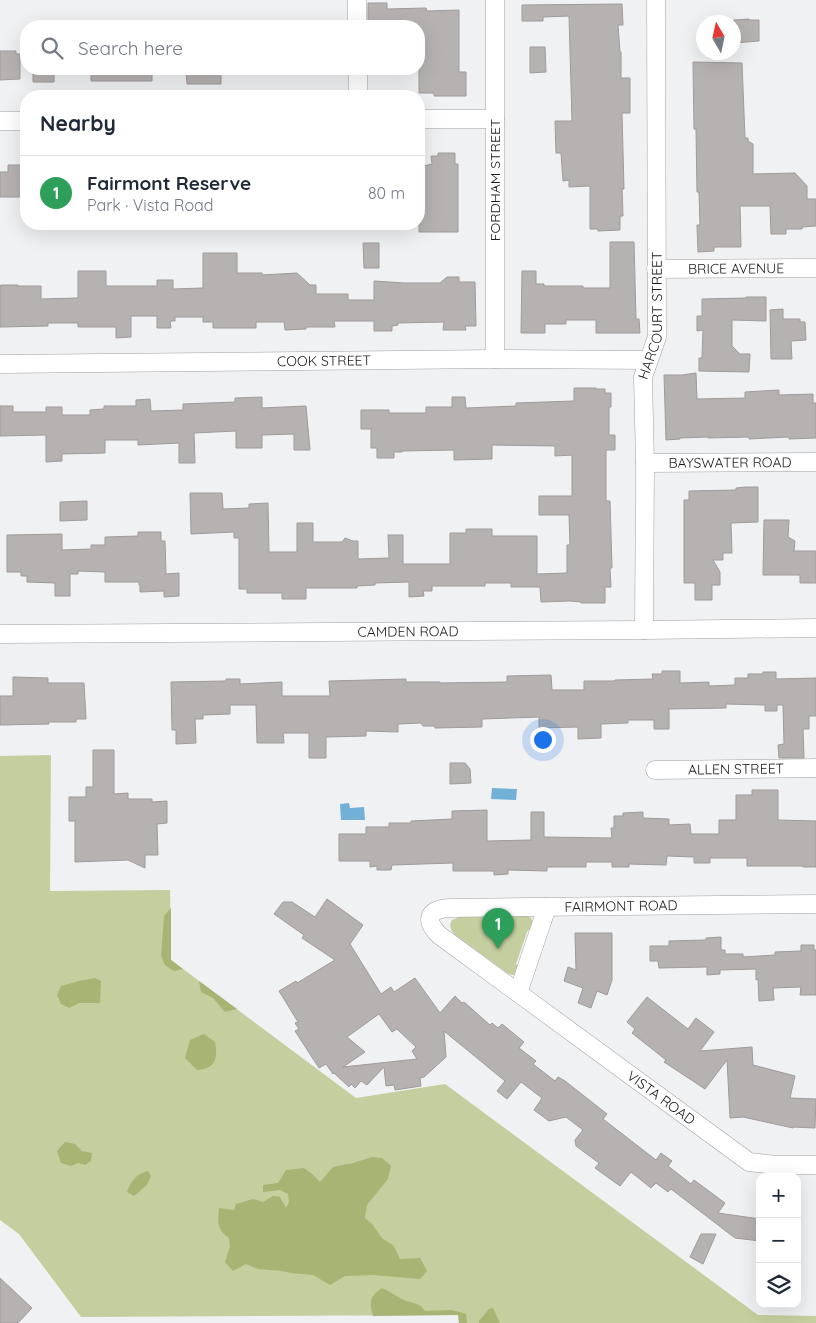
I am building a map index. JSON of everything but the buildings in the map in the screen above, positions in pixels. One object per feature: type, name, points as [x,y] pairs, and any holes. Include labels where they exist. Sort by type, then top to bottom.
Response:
[{"type":"street","points":[[357,0],[358,20]]},
{"type":"street","name":"FORDHAM STREET","points":[[495,0],[495,359]]},
{"type":"street","name":"HARCOURT STREET","points":[[644,630],[645,464],[643,377],[657,337],[656,0]]},
{"type":"street","points":[[358,75],[358,90]]},
{"type":"street","points":[[425,120],[495,119]]},
{"type":"street","points":[[0,121],[20,121]]},
{"type":"street","name":"BRICE AVENUE","points":[[656,269],[816,268]]},
{"type":"street","name":"COOK STREET","points":[[0,364],[495,359],[648,360]]},
{"type":"street","name":"BAYSWATER ROAD","points":[[645,464],[816,462]]},
{"type":"street","name":"CAMDEN ROAD","points":[[0,634],[816,628]]},
{"type":"street","name":"ALLEN STREET","points":[[655,770],[816,768]]},
{"type":"street","name":"FAIRMONT ROAD","points":[[430,917],[434,912],[444,908],[816,904]]},
{"type":"street","points":[[518,993],[547,907]]},
{"type":"street","name":"VISTA ROAD","points":[[430,917],[432,926],[439,935],[749,1162],[776,1165],[816,1165]]},
{"type":"green space","points":[[51,755],[50,891],[170,890],[171,960],[356,1098],[445,1084],[758,1315],[816,1316],[816,1323],[459,1323],[458,1315],[81,1317],[19,1234],[0,1220],[0,756]]},
{"type":"green space","points":[[171,908],[171,960],[183,969],[174,971],[165,965],[161,956],[164,916]]},
{"type":"green space","points":[[528,916],[533,923],[527,932],[516,964],[518,966],[517,975],[507,973],[454,934],[450,927],[452,920],[459,917]]},
{"type":"green space","points":[[95,978],[101,981],[100,1003],[79,1003],[69,1008],[61,1004],[57,995],[61,986]]},
{"type":"green space","points":[[199,981],[237,1009],[225,1012],[213,998],[201,992]]},
{"type":"green space","points":[[204,1034],[215,1042],[216,1058],[212,1065],[197,1070],[185,1058],[190,1040]]},
{"type":"green space","points":[[65,1142],[75,1144],[82,1151],[92,1153],[91,1161],[85,1165],[78,1163],[71,1166],[61,1163],[57,1151]]},
{"type":"green space","points":[[372,1157],[382,1158],[391,1166],[388,1179],[367,1205],[365,1218],[382,1238],[394,1246],[400,1259],[420,1258],[427,1271],[420,1279],[374,1275],[345,1276],[330,1285],[313,1275],[258,1269],[246,1264],[233,1271],[225,1262],[230,1246],[229,1238],[219,1225],[219,1208],[234,1210],[236,1204],[253,1199],[263,1202],[273,1196],[280,1197],[286,1208],[289,1202],[288,1194],[280,1190],[263,1192],[263,1185],[278,1183],[286,1170],[304,1168],[320,1182],[333,1167]]},
{"type":"green space","points":[[148,1171],[151,1176],[147,1185],[134,1196],[127,1192],[134,1178]]},
{"type":"green space","points":[[382,1288],[403,1300],[417,1304],[425,1311],[452,1310],[466,1314],[467,1323],[459,1323],[458,1315],[373,1316],[372,1300],[375,1294]]},
{"type":"green space","points":[[493,1308],[500,1323],[479,1323],[489,1309]]},
{"type":"water","points":[[492,788],[517,789],[516,800],[491,799]]},
{"type":"water","points":[[349,803],[350,808],[364,807],[365,820],[341,820],[340,804]]},
{"type":"place","name":"Fairmont Reserve","points":[[498,949]]}]
